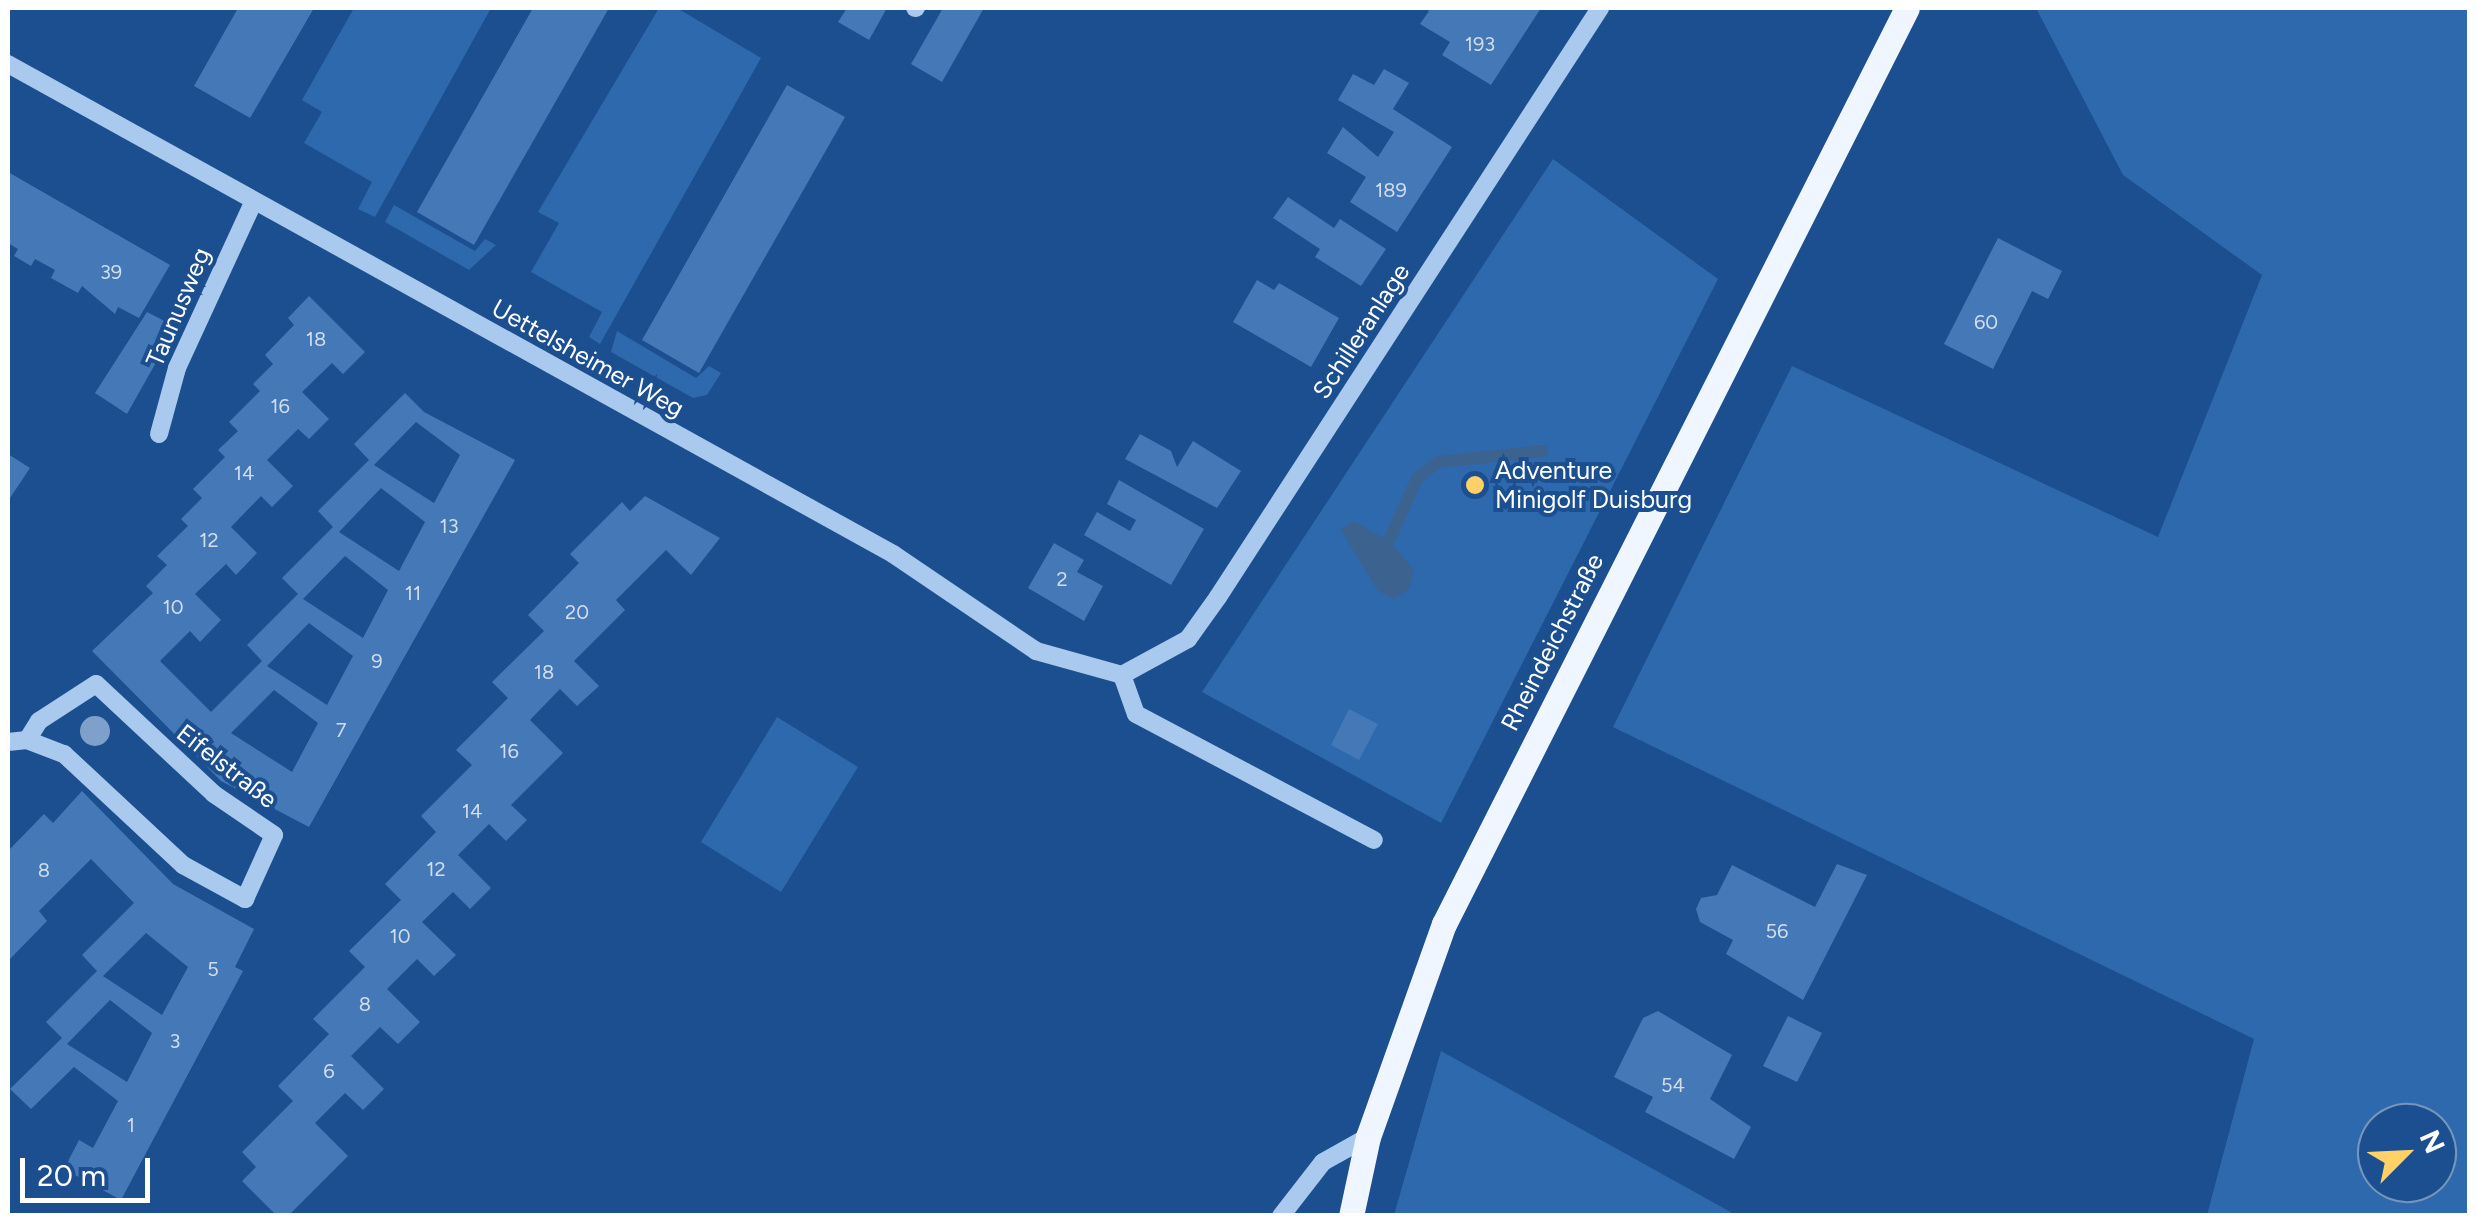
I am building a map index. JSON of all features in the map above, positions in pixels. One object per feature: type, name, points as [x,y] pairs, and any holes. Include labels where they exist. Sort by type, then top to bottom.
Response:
[{"type":"main road","name":"Rheindeichstraße","points":[[1350,1216],[1368,1137],[1444,924],[1906,8]]},
{"type":"street","name":"Schilleranlage","points":[[1122,675],[1148,666],[1188,639],[1600,8]]},
{"type":"street","name":"Uettelsheimer Weg","points":[[8,64],[252,203],[893,554],[1036,651],[1122,675]]},
{"type":"street","name":"Taunusweg","points":[[160,434],[190,336],[252,203]]},
{"type":"street","points":[[1122,675],[1136,714],[1374,840]]},
{"type":"street","name":"Eifelstraße","points":[[96,684],[214,794],[274,835],[245,899],[183,865],[64,754],[17,741],[39,721],[96,684]]},
{"type":"street","points":[[1281,1216],[1323,1162],[1368,1137]]},
{"type":"shaded area","points":[[354,8],[491,8],[375,217],[358,209],[372,182],[304,143],[322,112],[302,100]]},
{"type":"shaded area","points":[[659,8],[677,8],[761,58],[600,344],[589,337],[602,312],[531,272],[559,223],[538,212]]},
{"type":"shaded area","points":[[2036,8],[2469,8],[2469,1215],[2207,1215],[2254,1039],[1613,727],[1792,366],[2158,537],[2262,275],[2123,175]]},
{"type":"shaded area","name":"Adventure Minigolf Duisburg","points":[[1553,159],[1718,279],[1441,823],[1202,692]]},
{"type":"shaded area","points":[[394,205],[475,251],[485,239],[496,245],[469,270],[385,222]]},
{"type":"shaded area","points":[[617,331],[696,378],[709,366],[721,373],[707,395],[693,398],[611,352]]},
{"type":"shaded area","points":[[1354,521],[1389,541],[1414,570],[1409,589],[1394,599],[1378,591],[1341,530]]},
{"type":"shaded area","points":[[777,717],[858,767],[781,892],[701,842]]},
{"type":"shaded area","points":[[1441,1051],[1736,1215],[1394,1215]]},
{"type":"building","points":[[238,8],[314,8],[250,118],[194,86]]},
{"type":"building","points":[[533,8],[609,8],[474,245],[417,212]]},
{"type":"building","points":[[847,8],[887,8],[869,40],[838,22]]},
{"type":"building","points":[[943,8],[984,8],[942,82],[911,64]]},
{"type":"building","points":[[1423,8],[1541,8],[1491,85],[1442,55],[1450,42],[1420,24],[1429,11]]},
{"type":"building","points":[[1384,69],[1409,83],[1393,109],[1452,147],[1397,232],[1350,202],[1366,177],[1327,153],[1343,127],[1378,157],[1394,132],[1338,100],[1353,74],[1374,85]]},
{"type":"building","points":[[787,85],[845,117],[699,373],[642,340]]},
{"type":"building","points":[[8,172],[170,265],[139,318],[118,307],[115,314],[82,286],[78,293],[51,278],[55,270],[35,259],[31,266],[14,256],[18,249],[8,243]]},
{"type":"building","points":[[1288,197],[1334,228],[1340,219],[1386,249],[1361,286],[1315,257],[1320,249],[1273,218]]},
{"type":"building","points":[[1998,238],[2062,271],[2048,299],[2032,291],[1993,369],[1944,344]]},
{"type":"building","points":[[1257,280],[1274,290],[1279,283],[1339,318],[1311,367],[1233,322]]},
{"type":"building","points":[[309,296],[365,352],[343,374],[332,363],[302,392],[329,419],[309,439],[298,429],[267,460],[293,486],[272,507],[261,496],[231,527],[257,553],[236,575],[226,564],[195,594],[221,620],[200,642],[190,631],[160,661],[211,712],[262,661],[247,645],[298,594],[282,578],[333,527],[318,511],[369,460],[354,444],[405,393],[424,412],[515,460],[309,827],[221,781],[92,651],[153,593],[146,586],[167,565],[157,556],[188,526],[181,519],[202,498],[193,489],[225,457],[218,450],[238,431],[229,422],[260,391],[253,384],[273,364],[265,355],[294,325],[288,318]],"holes":[[[416,422],[460,455],[434,503],[374,465]],[[381,488],[425,522],[399,571],[339,532]],[[345,556],[388,590],[363,638],[303,599]],[[309,623],[353,656],[327,705],[267,666]],[[274,690],[318,723],[292,772],[231,733]]]},
{"type":"building","points":[[147,312],[176,327],[127,414],[95,393]]},
{"type":"building","points":[[1140,434],[1171,451],[1177,467],[1193,441],[1241,471],[1217,508],[1125,459]]},
{"type":"building","points":[[8,454],[30,468],[8,501]]},
{"type":"building","points":[[1119,480],[1204,529],[1171,585],[1084,535],[1097,512],[1130,531],[1136,520],[1107,504]]},
{"type":"building","points":[[645,496],[720,538],[691,575],[666,550],[616,600],[625,610],[574,661],[599,686],[577,706],[560,689],[530,720],[563,753],[511,805],[527,820],[506,841],[489,824],[458,855],[491,888],[470,909],[453,892],[422,922],[456,955],[434,976],[417,959],[387,989],[420,1022],[398,1044],[380,1027],[351,1056],[384,1089],[363,1110],[345,1093],[315,1123],[348,1156],[288,1216],[277,1216],[242,1181],[256,1167],[242,1152],[293,1101],[278,1086],[329,1034],[313,1019],[365,967],[349,951],[401,900],[385,884],[436,832],[421,816],[472,765],[456,750],[508,698],[492,682],[544,631],[528,615],[579,563],[570,554],[622,502],[630,511]]},
{"type":"building","points":[[1054,543],[1084,560],[1077,572],[1103,586],[1084,621],[1028,588]]},
{"type":"building","points":[[1349,709],[1378,724],[1359,760],[1331,745]]},
{"type":"building","points":[[82,791],[173,884],[254,929],[235,967],[243,971],[121,1200],[64,1169],[79,1140],[93,1148],[118,1101],[74,1067],[31,1109],[10,1089],[62,1038],[46,1022],[97,971],[82,955],[134,903],[91,859],[39,911],[47,921],[8,961],[8,851],[44,814],[53,823]],"holes":[[[146,933],[188,967],[162,1015],[103,976]],[[110,1000],[152,1033],[127,1082],[67,1044]]]},
{"type":"building","points":[[1837,864],[1867,875],[1803,1000],[1726,954],[1733,940],[1700,922],[1696,909],[1701,898],[1717,895],[1732,865],[1815,907]]},
{"type":"building","points":[[1658,1011],[1732,1055],[1710,1099],[1751,1127],[1734,1159],[1645,1112],[1653,1097],[1614,1077],[1643,1018]]},
{"type":"building","points":[[1788,1016],[1822,1033],[1797,1082],[1763,1066]]},
{"type":"waterway","points":[[1389,541],[1417,478],[1438,462],[1542,451]]},
{"type":"place","name":"Adventure Minigolf Duisburg","points":[[1475,485]]}]
